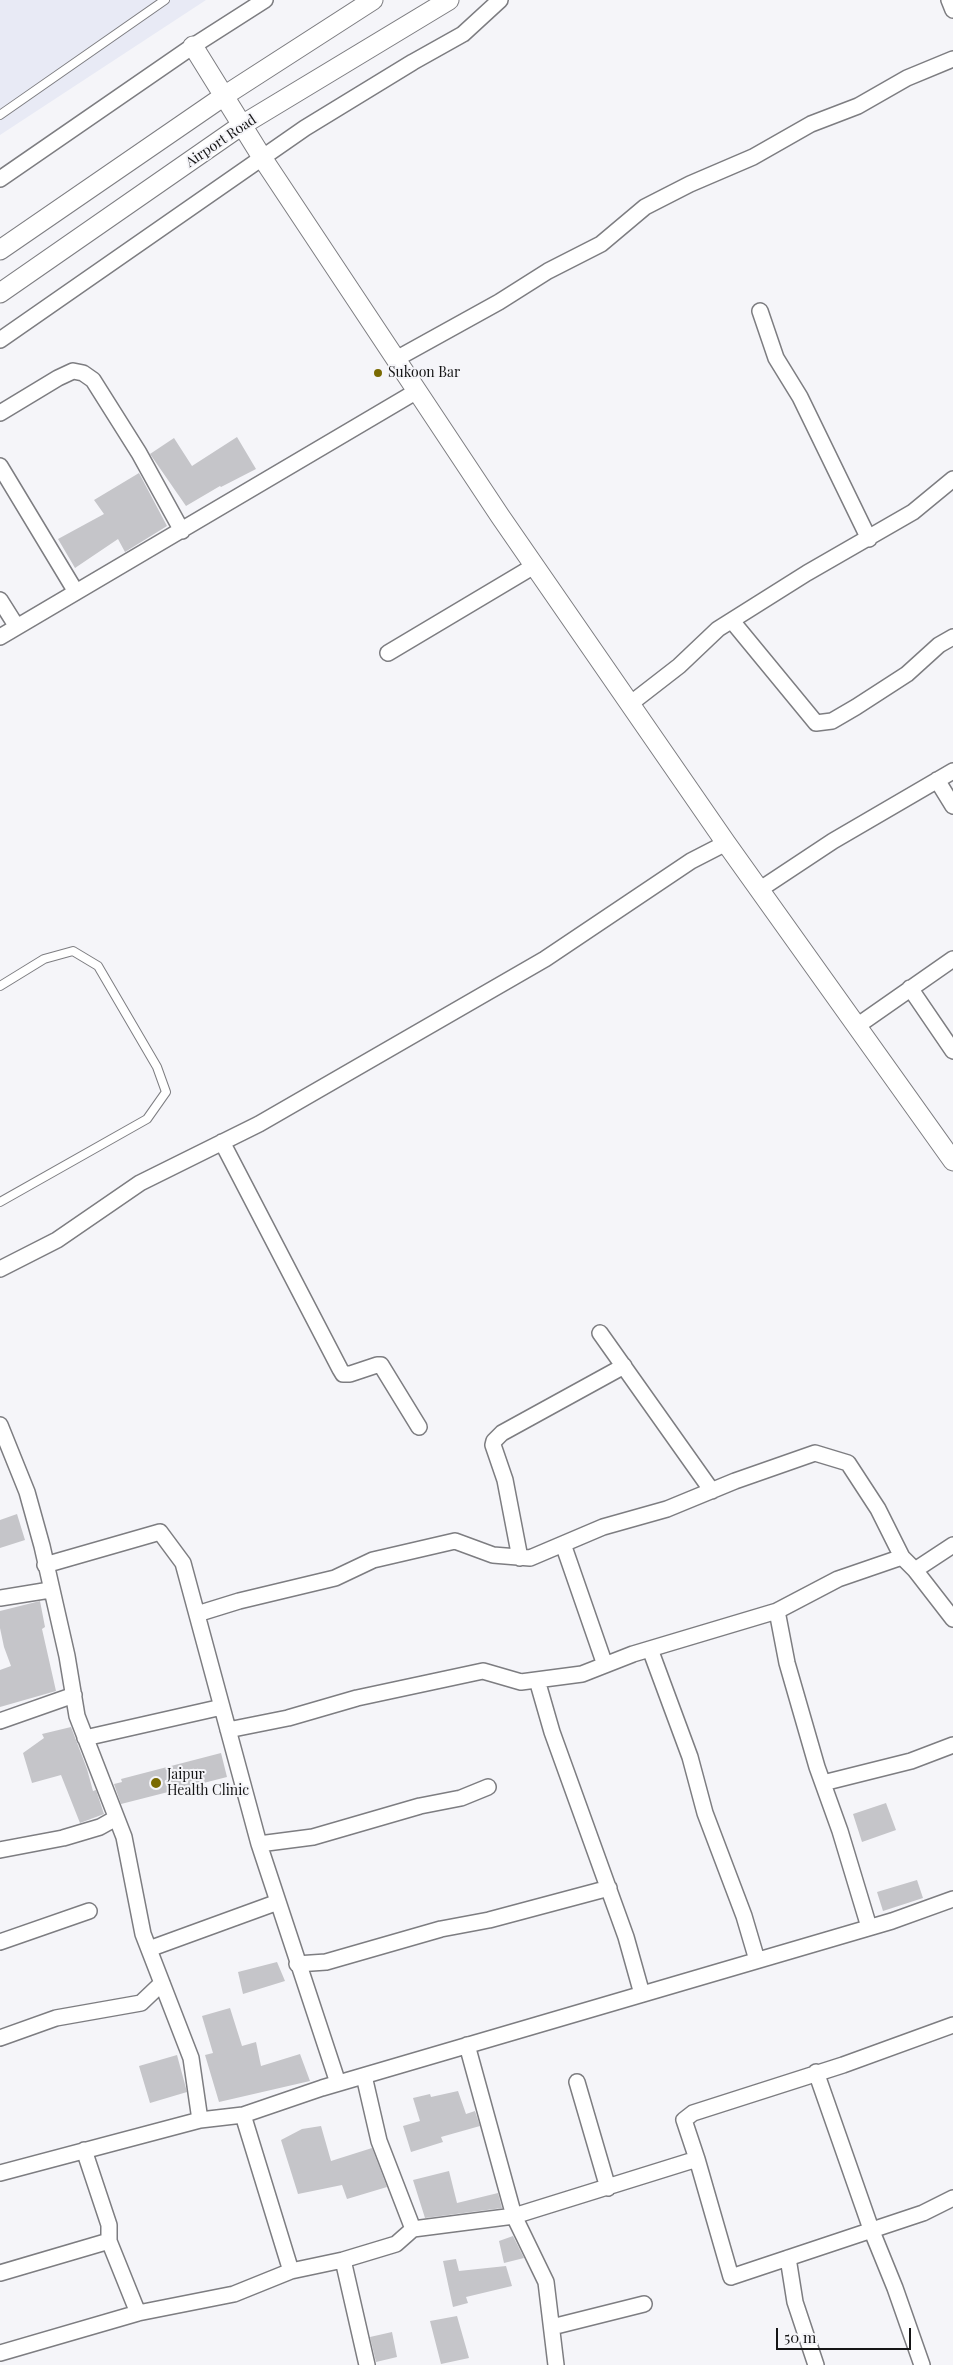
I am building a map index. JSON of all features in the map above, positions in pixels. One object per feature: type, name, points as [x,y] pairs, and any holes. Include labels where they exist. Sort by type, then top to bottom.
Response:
[{"type":"street","points":[[0,179],[193,46],[265,0]]},
{"type":"street","points":[[0,250],[224,96],[373,0]]},
{"type":"street","name":"Airport Road","points":[[0,293],[242,125],[449,0]]},
{"type":"street","points":[[0,340],[305,128],[413,62],[463,34],[500,0]]},
{"type":"street","points":[[949,0],[953,10]]},
{"type":"street","points":[[193,46],[263,159],[534,566],[759,890],[950,1151]]},
{"type":"street","points":[[396,359],[467,321],[548,270],[601,244],[645,207],[690,184],[753,157],[811,124],[858,106],[907,78],[953,59]]},
{"type":"street","points":[[760,310],[776,358],[800,397],[816,434],[869,539]]},
{"type":"street","points":[[0,413],[58,378],[73,371],[84,373],[93,380],[134,445],[182,531]]},
{"type":"street","points":[[0,636],[182,531],[417,391]]},
{"type":"street","points":[[0,466],[76,592]]},
{"type":"street","points":[[630,704],[679,666],[718,629],[807,573],[913,512],[953,479]]},
{"type":"street","points":[[388,653],[534,566]]},
{"type":"street","points":[[0,600],[17,627]]},
{"type":"street","points":[[732,621],[816,723],[832,721],[856,707],[907,674],[939,645],[953,637]]},
{"type":"street","points":[[759,890],[833,841],[953,771]]},
{"type":"street","points":[[937,780],[953,806]]},
{"type":"street","points":[[0,1269],[57,1240],[140,1183],[259,1124],[545,959],[692,862],[726,843]]},
{"type":"street","points":[[857,1026],[953,959]]},
{"type":"street","points":[[910,988],[953,1051]]},
{"type":"street","points":[[222,1142],[343,1374],[350,1374],[377,1364],[381,1365],[419,1427]]},
{"type":"street","points":[[600,1333],[712,1491]]},
{"type":"street","points":[[520,1558],[506,1480],[494,1440],[502,1433],[624,1366]]},
{"type":"street","points":[[0,1425],[28,1492],[67,1656],[77,1716],[124,1837],[144,1934],[191,2058],[200,2120]]},
{"type":"street","points":[[197,1614],[239,1601],[335,1578],[373,1560],[455,1541],[493,1555],[530,1558],[603,1527],[667,1509],[815,1453],[848,1463],[878,1509],[902,1557],[916,1570],[953,1618]]},
{"type":"street","points":[[45,1565],[160,1532],[183,1563],[260,1844],[297,1964],[338,2083]]},
{"type":"street","points":[[563,1544],[605,1665]]},
{"type":"street","points":[[916,1570],[953,1545]]},
{"type":"street","points":[[228,1730],[288,1718],[375,1694],[483,1671],[520,1682],[582,1674],[650,1649],[777,1611],[838,1579],[902,1557]]},
{"type":"street","points":[[0,1598],[50,1590]]},
{"type":"street","points":[[777,1611],[787,1663],[869,1927]]},
{"type":"street","points":[[650,1649],[690,1757],[705,1813],[744,1916],[757,1960]]},
{"type":"street","points":[[537,1680],[552,1732],[626,1937],[642,1994]]},
{"type":"street","points":[[0,1722],[74,1695]]},
{"type":"street","points":[[85,1738],[222,1707]]},
{"type":"street","points":[[823,1783],[911,1761],[953,1745]]},
{"type":"street","points":[[260,1844],[313,1837],[420,1806],[461,1798],[488,1788]]},
{"type":"street","points":[[0,1850],[63,1838],[100,1827],[116,1818]]},
{"type":"street","points":[[297,1964],[326,1962],[441,1929],[489,1920],[608,1888]]},
{"type":"street","points":[[0,2172],[200,2120],[242,2116],[338,2083],[869,1927],[953,1898]]},
{"type":"street","points":[[149,1949],[278,1902]]},
{"type":"street","points":[[0,1942],[89,1911]]},
{"type":"street","points":[[0,2038],[56,2018],[140,2003],[162,1984]]},
{"type":"street","points":[[952,2028],[687,2116],[684,2120],[731,2277],[923,2213],[953,2198]]},
{"type":"street","points":[[468,2045],[514,2216],[546,2282],[556,2365]]},
{"type":"street","points":[[816,2072],[871,2229],[895,2288],[922,2365]]},
{"type":"street","points":[[364,2076],[379,2141],[413,2229]]},
{"type":"street","points":[[577,2082],[608,2188]]},
{"type":"street","points":[[242,2116],[291,2271]]},
{"type":"street","points":[[84,2150],[109,2225],[109,2241],[138,2313]]},
{"type":"street","points":[[0,2353],[138,2313],[234,2294],[291,2271],[343,2260],[396,2244],[413,2229],[514,2216],[697,2159]]},
{"type":"street","points":[[0,2272],[109,2241]]},
{"type":"street","points":[[788,2258],[795,2302],[816,2365]]},
{"type":"street","points":[[343,2260],[367,2365]]},
{"type":"street","points":[[552,2327],[644,2304]]},
{"type":"lane","points":[[0,114],[165,0]]},
{"type":"lane","points":[[0,986],[44,959],[73,951],[98,966],[157,1067],[166,1092],[148,1120],[0,1202]]},
{"type":"shaded area","points":[[0,0],[206,0],[0,135]]},
{"type":"building","points":[[237,437],[256,469],[220,486],[186,506],[150,454],[174,438],[192,466]]},
{"type":"building","points":[[139,473],[167,526],[125,552],[118,539],[75,568],[58,539],[104,514],[94,500]]},
{"type":"building","points":[[17,1514],[25,1540],[0,1548],[0,1520]]},
{"type":"building","points":[[40,1601],[45,1627],[42,1629],[56,1691],[0,1707],[0,1670],[11,1666],[0,1628],[0,1611]]},
{"type":"building","points":[[71,1727],[93,1791],[96,1790],[104,1814],[80,1823],[61,1775],[32,1783],[23,1753],[44,1738],[42,1734]]},
{"type":"building","points":[[221,1753],[227,1777],[121,1804],[114,1784],[122,1782],[121,1779]]},
{"type":"building","points":[[886,1803],[896,1830],[862,1842],[853,1814]]},
{"type":"building","points":[[917,1880],[923,1898],[883,1911],[877,1892]]},
{"type":"building","points":[[277,1962],[285,1981],[243,1994],[238,1972]]},
{"type":"building","points":[[230,2008],[242,2046],[256,2042],[261,2066],[300,2054],[310,2081],[219,2102],[205,2055],[213,2053],[202,2016]]},
{"type":"building","points":[[177,2055],[187,2092],[150,2103],[139,2066]]},
{"type":"building","points":[[458,2091],[466,2114],[475,2111],[480,2126],[441,2137],[443,2142],[411,2152],[403,2126],[420,2121],[413,2098],[430,2094],[431,2097]]},
{"type":"building","points":[[321,2126],[331,2161],[372,2148],[387,2187],[347,2199],[342,2185],[298,2194],[281,2140],[302,2129]]},
{"type":"building","points":[[449,2171],[457,2203],[498,2193],[502,2208],[425,2218],[413,2180]]},
{"type":"building","points":[[513,2236],[524,2258],[504,2263],[499,2241]]},
{"type":"building","points":[[456,2259],[459,2271],[506,2266],[512,2286],[466,2297],[468,2303],[453,2307],[443,2261]]},
{"type":"building","points":[[457,2316],[469,2358],[441,2364],[430,2321]]},
{"type":"building","points":[[392,2332],[397,2357],[376,2362],[370,2337]]},
{"type":"place","name":"Sukoon Bar","points":[[378,373]]},
{"type":"place","name":"Jaipur Health Clinic","points":[[156,1783]]}]
